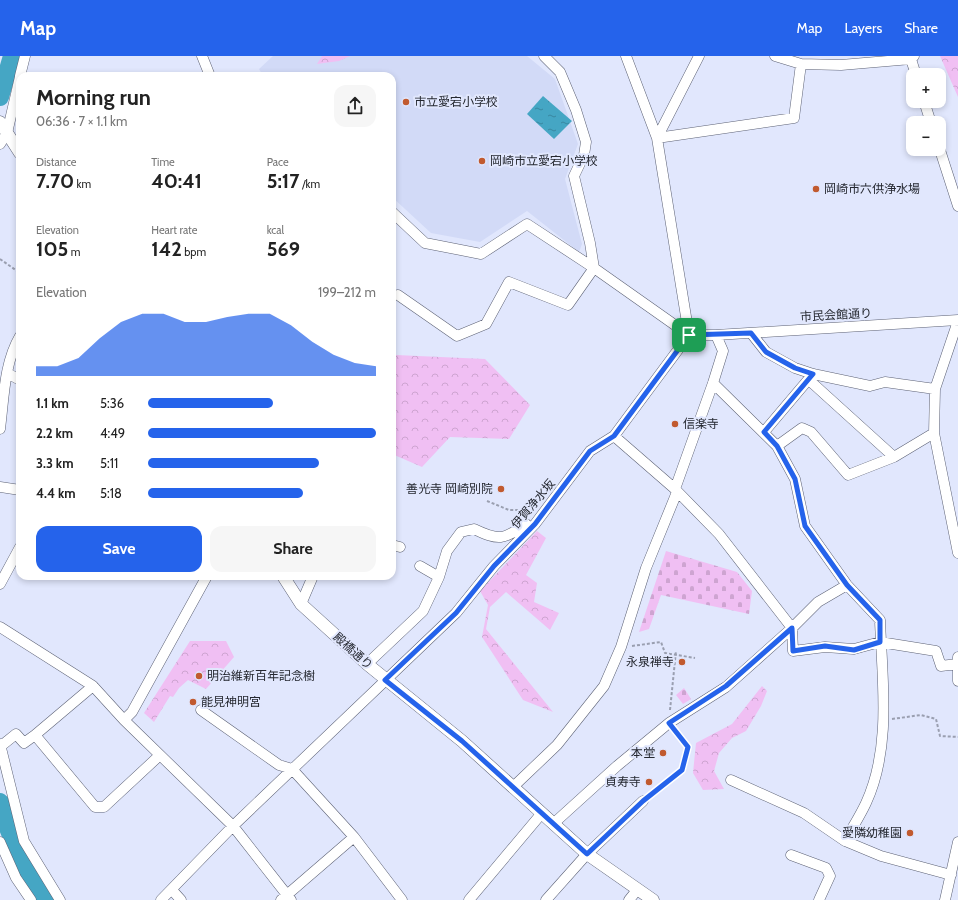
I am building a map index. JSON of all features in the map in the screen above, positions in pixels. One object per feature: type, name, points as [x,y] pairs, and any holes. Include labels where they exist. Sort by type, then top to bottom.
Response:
[{"type":"main road","points":[[3,126],[16,147]]},
{"type":"main road","name":"殿橋通り","points":[[286,580],[301,604],[385,680],[462,741],[587,854],[637,890],[654,900]]},
{"type":"street","points":[[21,72],[25,56]]},
{"type":"street","points":[[202,56],[208,72]]},
{"type":"street","points":[[398,296],[457,336],[486,324],[509,282],[568,305],[594,268],[590,243],[574,176],[584,155],[586,142],[576,110],[560,72],[544,56]]},
{"type":"street","points":[[626,56],[658,138],[689,335]]},
{"type":"street","points":[[658,138],[699,56]]},
{"type":"street","points":[[775,56],[801,64],[840,60],[912,57],[914,68]]},
{"type":"street","points":[[658,138],[794,118],[801,64]]},
{"type":"street","points":[[0,144],[3,126],[16,88]]},
{"type":"street","points":[[942,156],[958,206]]},
{"type":"street","points":[[396,216],[425,243],[481,254],[527,224],[594,268],[689,335]]},
{"type":"street","points":[[958,321],[935,389],[934,433],[958,553]]},
{"type":"street","name":"市民会館通り","points":[[689,335],[716,335],[958,321]]},
{"type":"street","points":[[751,333],[766,352],[811,377],[894,457]]},
{"type":"street","name":"伊賀浄水坂","points":[[161,900],[233,826],[456,613],[494,566],[535,524],[590,451],[614,436],[689,335]]},
{"type":"street","points":[[513,787],[557,745],[604,686],[621,647],[646,568],[676,491],[713,383],[723,351],[716,335]]},
{"type":"street","points":[[0,429],[8,373],[13,348],[16,343]]},
{"type":"street","points":[[8,373],[16,378]]},
{"type":"street","points":[[811,377],[870,386],[885,382],[935,389]]},
{"type":"street","points":[[764,432],[811,377]]},
{"type":"street","points":[[713,383],[777,446],[795,479],[805,526],[847,585],[880,620],[883,721],[878,763],[866,802],[845,840]]},
{"type":"street","points":[[777,446],[802,428],[811,432],[848,476],[894,457],[934,433]]},
{"type":"street","points":[[614,436],[676,491],[719,534],[792,628],[793,651],[825,646],[854,650],[880,642],[936,651],[942,666],[958,661],[958,681]]},
{"type":"street","points":[[0,487],[16,489]]},
{"type":"street","points":[[367,664],[423,611],[439,577],[447,551],[461,532],[474,528],[492,538],[510,535],[526,524]]},
{"type":"street","points":[[0,584],[16,554]]},
{"type":"street","points":[[420,566],[439,577]]},
{"type":"street","points":[[124,720],[132,712],[205,580]]},
{"type":"street","points":[[301,604],[311,580]]},
{"type":"street","points":[[553,824],[617,766],[669,723],[726,686],[792,628],[818,602],[847,585]]},
{"type":"street","points":[[0,627],[93,686],[124,720],[233,826],[286,898],[354,837]]},
{"type":"street","points":[[60,900],[24,841],[0,745],[16,734],[24,743],[93,686]]},
{"type":"street","points":[[201,710],[279,765],[292,769],[354,837],[402,900]]},
{"type":"street","points":[[35,735],[95,807],[104,807],[160,754]]},
{"type":"street","points":[[731,780],[804,814],[845,840],[881,856],[951,875]]},
{"type":"street","points":[[549,899],[587,854],[643,801]]},
{"type":"street","points":[[468,900],[542,813]]},
{"type":"street","points":[[0,842],[16,878],[31,900]]},
{"type":"street","points":[[945,900],[958,842]]},
{"type":"street","points":[[792,855],[826,868],[830,876],[819,900]]},
{"type":"street","points":[[172,890],[181,900]]},
{"type":"street","points":[[629,900],[637,890]]},
{"type":"path","points":[[0,259],[16,270]]},
{"type":"path","points":[[487,501],[509,510],[522,510],[526,524]]},
{"type":"path","points":[[621,647],[661,642],[665,653],[675,656],[695,658]]},
{"type":"path","points":[[643,801],[682,770],[688,747],[669,723],[676,651]]},
{"type":"path","points":[[883,721],[904,716],[921,715],[936,719],[940,736],[958,737]]},
{"type":"shaded area","name":"岡崎市立愛宕小学校","points":[[273,56],[527,56],[555,79],[578,144],[565,179],[582,244],[579,252],[527,211],[480,242],[431,233],[396,201],[396,72],[261,72],[259,69]]},
{"type":"green space","points":[[322,56],[350,56],[339,61],[317,64]]},
{"type":"green space","points":[[940,56],[958,56],[958,97],[946,68]]},
{"type":"green space","points":[[396,355],[485,359],[530,405],[509,439],[450,437],[422,467],[396,456]]},
{"type":"green space","points":[[537,531],[546,538],[526,575],[537,583],[534,602],[559,613],[550,630],[506,592],[490,607],[486,629],[553,712],[523,700],[482,637],[488,605],[480,591]]},
{"type":"green space","points":[[666,551],[737,572],[752,591],[749,614],[661,595],[649,629],[639,632]]},
{"type":"green space","points":[[190,641],[226,641],[234,657],[206,689],[188,680],[179,688],[173,697],[170,696],[154,722],[144,713]]},
{"type":"green space","points":[[762,686],[767,691],[761,706],[746,731],[732,738],[719,753],[714,771],[724,789],[703,790],[693,773],[696,743],[732,724]]},
{"type":"green space","points":[[684,688],[691,699],[683,704],[676,695]]},
{"type":"water","points":[[543,96],[572,121],[554,139],[527,114]]},
{"type":"waterway","points":[[0,97],[12,56]]},
{"type":"waterway","points":[[0,802],[6,823],[23,866],[45,900]]},
{"type":"place","name":"市立愛宕小学校","points":[[406,102]]},
{"type":"place","name":"岡崎市立愛宕小学校","points":[[482,161]]},
{"type":"place","name":"岡崎市六供浄水場","points":[[816,189]]},
{"type":"place","name":"信楽寺","points":[[675,424]]},
{"type":"place","name":"善光寺 岡崎別院","points":[[501,489]]},
{"type":"place","name":"永泉禅寺","points":[[682,662]]},
{"type":"place","name":"明治維新百年記念樹","points":[[199,676]]},
{"type":"place","name":"能見神明宮","points":[[193,702]]},
{"type":"place","name":"本堂","points":[[663,753]]},
{"type":"place","name":"貞寿寺","points":[[649,782]]},
{"type":"place","name":"愛隣幼稚園","points":[[910,833]]},
{"type":"route","points":[[751,333],[766,352],[795,368],[813,374],[764,432],[777,446],[795,479],[805,526],[847,585],[880,620],[880,642],[854,650],[825,646],[793,651],[792,628],[726,686],[669,723],[688,747],[682,770],[643,801],[587,854],[462,741],[385,680],[456,613],[494,566],[535,524],[574,475],[590,451],[614,436],[689,335],[751,333]]}]
